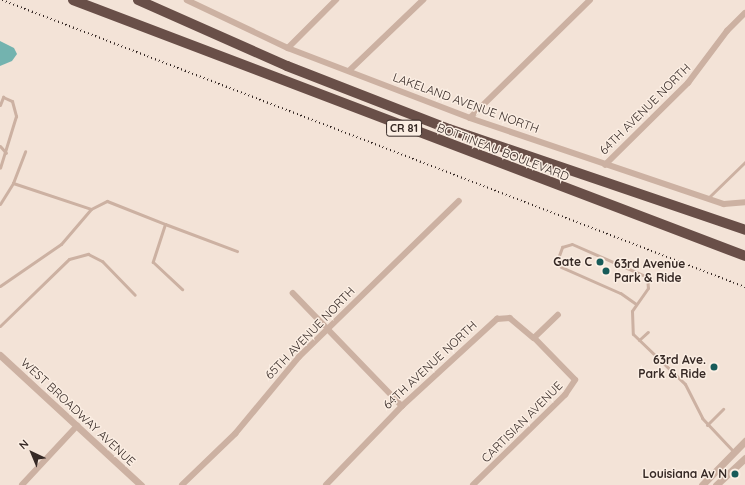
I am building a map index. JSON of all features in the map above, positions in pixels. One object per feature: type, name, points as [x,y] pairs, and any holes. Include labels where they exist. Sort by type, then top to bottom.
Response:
[{"type":"highway","name":"BOTTINEAU BOULEVARD","points":[[73,0],[745,256]]},
{"type":"highway","name":"BOTTINEAU BOULEVARD","points":[[138,0],[287,66],[449,129],[745,230]]},
{"type":"street","name":"LAKELAND AVENUE NORTH","points":[[187,0],[288,48],[470,118],[605,165],[724,204],[745,202]]},
{"type":"street","points":[[288,48],[336,0]]},
{"type":"street","points":[[349,71],[423,0]]},
{"type":"street","points":[[470,118],[590,0]]},
{"type":"street","name":"64TH AVENUE NORTH","points":[[605,165],[685,87],[727,31],[745,13]]},
{"type":"street","name":"65TH AVENUE NORTH","points":[[182,485],[235,434],[285,372],[459,201]]},
{"type":"street","points":[[293,293],[402,406]]},
{"type":"street","points":[[534,338],[558,315]]},
{"type":"street","name":"64TH AVENUE NORTH","points":[[326,485],[402,406],[497,319],[510,318],[534,338]]},
{"type":"street","name":"CARTISIAN AVENUE","points":[[474,485],[566,395],[575,380],[534,338]]},
{"type":"street","name":"WEST BROADWAY AVENUE","points":[[0,354],[141,485]]},
{"type":"street","points":[[22,485],[77,426]]},
{"type":"street","points":[[702,485],[745,441]]},
{"type":"street","points":[[716,485],[744,460],[734,452]]},
{"type":"lane","points":[[0,105],[3,98],[12,101],[16,116],[6,153],[0,168]]},
{"type":"lane","points":[[0,146],[6,153]]},
{"type":"lane","points":[[0,204],[13,183],[25,151]]},
{"type":"lane","points":[[708,198],[745,162]]},
{"type":"lane","points":[[13,183],[91,210]]},
{"type":"lane","points":[[0,286],[61,244],[91,210],[107,201],[237,251]]},
{"type":"lane","points":[[165,224],[153,262],[182,289]]},
{"type":"lane","points":[[636,304],[620,293],[561,267],[557,261],[562,247],[572,244],[641,271],[649,283],[636,304],[630,325],[640,340],[684,384],[707,425],[734,452]]},
{"type":"lane","points":[[0,326],[69,259],[88,254],[102,261],[136,295]]},
{"type":"lane","points":[[640,340],[648,332]]},
{"type":"lane","points":[[707,425],[723,409]]},
{"type":"water","points":[[0,41],[14,48],[17,54],[12,61],[0,66]]},
{"type":"railway","points":[[2,0],[745,287]]},
{"type":"place","name":"Gate C","points":[[600,262]]},
{"type":"place","name":"63rd Avenue Park & Ride","points":[[606,271]]},
{"type":"place","name":"63rd Ave. Park & Ride","points":[[714,367]]},
{"type":"place","name":"Louisiana Av N","points":[[735,474]]}]
